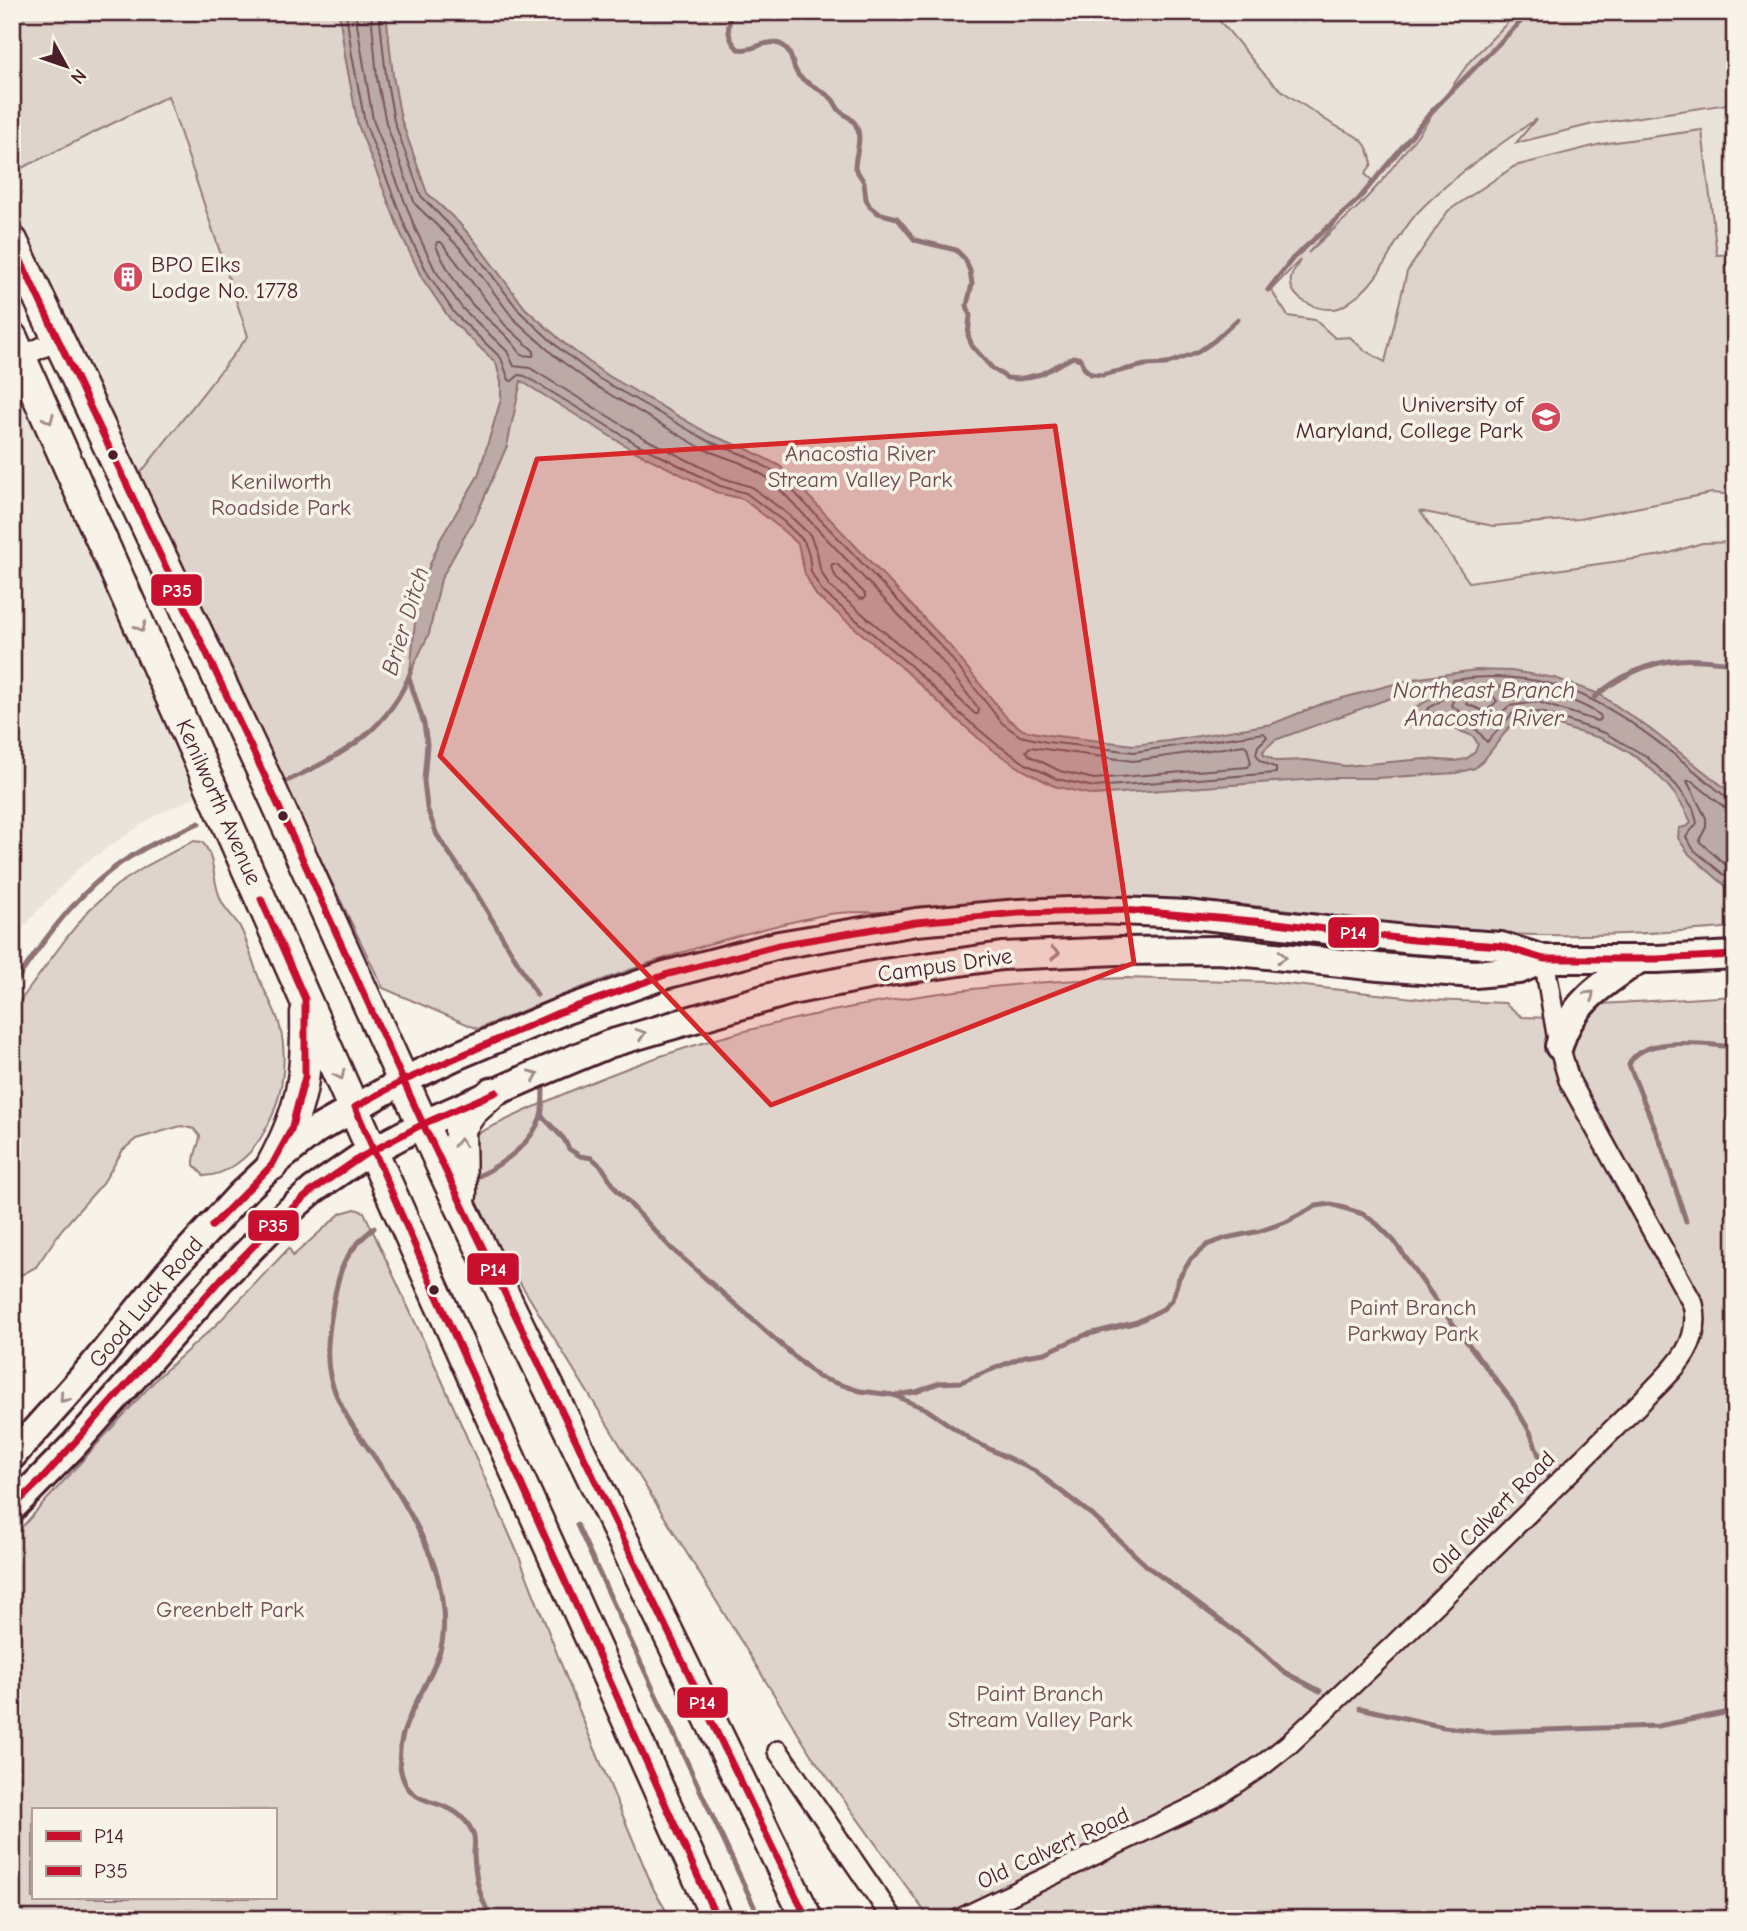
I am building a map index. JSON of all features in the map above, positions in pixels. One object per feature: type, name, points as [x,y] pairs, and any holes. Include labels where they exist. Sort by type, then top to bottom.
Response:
[{"type":"main road","points":[[12,241],[268,783],[461,1206],[807,1919]]},
{"type":"main road","name":"Kenilworth Avenue","points":[[15,352],[717,1919]]},
{"type":"main road","name":"Campus Drive","points":[[355,1107],[403,1081],[558,1013],[665,975],[779,946],[916,922],[1019,913],[1153,911],[1413,940],[1502,946],[1544,959],[1735,955]]},
{"type":"main road","name":"Campus Drive","points":[[374,1150],[492,1093],[610,1044],[791,991],[942,963],[1041,953],[1219,950],[1475,974],[1518,970],[1544,959]]},
{"type":"main road","points":[[1559,1046],[1565,1029],[1590,995],[1603,983],[1640,959]]},
{"type":"main road","points":[[272,1165],[291,1130],[305,1077],[306,999]]},
{"type":"main road","points":[[461,1206],[460,1128],[472,1111],[492,1093]]},
{"type":"main road","name":"Good Luck Road","points":[[12,1456],[239,1196],[316,1130],[355,1107]]},
{"type":"main road","name":"Good Luck Road","points":[[12,1508],[43,1479],[257,1242],[313,1191],[374,1150]]},
{"type":"street","points":[[15,352],[58,340]]},
{"type":"street","name":"Old Calvert Road","points":[[960,1919],[1193,1808],[1238,1783],[1272,1758],[1393,1646],[1677,1365],[1689,1348],[1695,1332],[1696,1316],[1693,1304],[1578,1099],[1559,1046],[1544,959]]},
{"type":"street","points":[[778,1751],[893,1919]]},
{"type":"highlighted area","points":[[1055,426],[1134,963],[771,1105],[440,756],[537,459]]},
{"type":"shaded area","points":[[12,12],[303,12],[349,311],[139,509],[12,236]]},
{"type":"shaded area","name":"University of Maryland, College Park","points":[[1127,12],[1735,12],[1735,545],[1469,582],[1271,290],[1374,183]]},
{"type":"shaded area","points":[[12,338],[213,789],[156,815],[82,865],[12,941]]},
{"type":"green space","name":"Anacostia River Stream Valley Park","points":[[12,12],[1210,12],[1277,86],[1329,122],[1357,137],[1370,154],[1372,164],[1365,174],[1374,182],[1308,253],[1380,183],[1470,61],[1518,12],[1735,12],[1735,103],[1593,124],[1516,143],[1536,119],[1475,162],[1419,211],[1373,281],[1348,303],[1338,308],[1326,309],[1304,302],[1298,297],[1291,285],[1291,278],[1300,260],[1271,290],[1288,316],[1315,320],[1335,338],[1350,337],[1364,350],[1385,362],[1407,272],[1448,211],[1515,166],[1601,144],[1702,130],[1717,255],[1735,254],[1735,495],[1712,493],[1579,519],[1493,526],[1420,511],[1469,582],[1663,555],[1702,543],[1735,542],[1735,927],[1632,934],[1528,935],[1424,928],[1213,902],[1146,899],[1082,901],[819,916],[732,937],[646,964],[478,1029],[383,988],[136,479],[248,336],[168,96],[12,173]]},
{"type":"green space","points":[[193,841],[202,842],[210,855],[219,895],[243,933],[278,1020],[284,1056],[281,1085],[273,1113],[260,1139],[249,1153],[229,1169],[213,1175],[204,1176],[194,1165],[200,1136],[194,1129],[181,1126],[136,1139],[123,1150],[103,1183],[62,1229],[36,1267],[12,1280],[12,1012],[89,910],[117,885]]},
{"type":"green space","points":[[1125,978],[1268,982],[1432,1000],[1505,1003],[1522,1017],[1589,1019],[1601,1004],[1735,996],[1735,1919],[930,1919],[810,1753],[453,1174],[458,1143],[611,1074],[720,1038],[834,1010],[892,1000],[1007,985]]},
{"type":"green space","name":"Greenbelt Park","points":[[355,1209],[364,1212],[518,1554],[589,1735],[654,1890],[671,1919],[12,1919],[12,1538],[159,1376],[216,1325],[289,1248],[293,1256],[341,1213]]},
{"type":"water","name":"Northeast Branch Anacostia River","points":[[339,12],[386,12],[401,119],[427,193],[474,240],[525,308],[565,344],[602,372],[711,435],[780,466],[949,645],[1007,718],[1023,730],[1134,745],[1272,724],[1324,703],[1413,679],[1476,670],[1511,671],[1555,678],[1599,694],[1650,729],[1735,796],[1735,894],[1689,854],[1678,838],[1679,828],[1688,826],[1691,822],[1675,795],[1654,771],[1614,744],[1537,720],[1515,720],[1483,761],[1475,768],[1456,773],[1330,778],[1093,795],[1054,786],[991,749],[907,672],[816,595],[805,574],[798,544],[743,499],[718,493],[634,451],[521,381],[507,446],[477,514],[441,579],[429,634],[410,673],[416,612],[424,579],[440,540],[478,476],[501,399],[501,382],[496,363],[450,319],[422,278],[401,234],[358,125]],"holes":[[[1442,683],[1444,687],[1435,697],[1415,707],[1416,717],[1446,722],[1473,736],[1478,744],[1475,752],[1466,759],[1425,759],[1345,766],[1307,760],[1276,761],[1264,755],[1263,751],[1275,740],[1426,685]]]},
{"type":"waterway","points":[[731,12],[729,32],[738,49],[770,43],[786,48],[799,76],[831,98],[840,111],[854,123],[859,136],[855,168],[864,182],[870,207],[878,213],[897,218],[915,240],[956,250],[965,259],[972,284],[967,305],[970,316],[968,335],[972,346],[992,368],[1007,378],[1019,379],[1041,374],[1073,357],[1081,359],[1084,368],[1091,374],[1102,375],[1145,365],[1166,364],[1198,352],[1238,319]]},
{"type":"waterway","points":[[1268,290],[1293,258],[1358,200],[1431,112],[1530,12]]},
{"type":"waterway","points":[[1594,698],[1623,677],[1668,661],[1735,663]]},
{"type":"waterway","name":"Brier Ditch","points":[[289,780],[347,749],[363,737],[392,708],[412,668]]},
{"type":"waterway","points":[[409,678],[424,724],[427,744],[424,781],[427,808],[437,835],[475,891],[537,995]]},
{"type":"waterway","name":"Brier Ditch","points":[[12,987],[53,929],[101,878],[147,847],[199,823]]},
{"type":"waterway","points":[[1686,1221],[1662,1146],[1629,1065],[1636,1055],[1660,1045],[1735,1047]]},
{"type":"waterway","points":[[479,1176],[507,1159],[531,1136],[541,1116],[543,1088]]},
{"type":"waterway","points":[[541,1115],[564,1139],[569,1149],[580,1156],[592,1158],[602,1167],[616,1189],[671,1248],[818,1377],[860,1391],[893,1395],[926,1409],[973,1441],[1035,1471],[1092,1515],[1148,1567],[1260,1650],[1284,1672],[1320,1691]]},
{"type":"waterway","points":[[896,1395],[916,1392],[939,1383],[961,1382],[1025,1356],[1045,1353],[1085,1335],[1137,1322],[1163,1309],[1172,1300],[1179,1278],[1191,1259],[1207,1245],[1260,1231],[1286,1222],[1316,1206],[1331,1204],[1363,1214],[1394,1241],[1512,1401],[1530,1432],[1547,1476]]},
{"type":"waterway","points":[[374,1228],[356,1245],[341,1271],[329,1335],[330,1374],[336,1395],[347,1416],[414,1520],[434,1565],[440,1586],[443,1639],[435,1663],[404,1729],[400,1746],[404,1781],[418,1796],[457,1813],[466,1821],[474,1838],[479,1888],[493,1919]]},
{"type":"waterway","points":[[577,1525],[760,1919]]},
{"type":"waterway","points":[[1360,1708],[1444,1727],[1487,1732],[1658,1726],[1735,1711]]},
{"type":"transit line","name":"P35","points":[[12,242],[268,783],[423,1124],[361,1157],[313,1190],[281,1218],[221,1279],[43,1478],[12,1508]]},
{"type":"transit line","name":"P35","points":[[212,1226],[272,1165],[291,1130],[305,1077],[305,999],[261,899]]},
{"type":"transit line","name":"P14","points":[[717,1919],[431,1283],[355,1107],[403,1081],[558,1013],[665,975],[779,945],[916,922],[1019,913],[1124,910],[1277,923],[1413,940],[1501,946],[1544,959],[1657,959],[1735,955]]},
{"type":"transit line","name":"P14","points":[[496,1092],[423,1124],[807,1919]]},
{"type":"place","name":"BPO Elks Lodge No. 1778","points":[[128,277]]},
{"type":"place","name":"University of Maryland, College Park","points":[[1546,417]]},
{"type":"park label","name":"Kenilworth Roadside Park","points":[[281,494]]},
{"type":"park label","name":"Paint Branch Parkway Park","points":[[1413,1320]]},
{"type":"park label","name":"Paint Branch Stream Valley Park","points":[[1040,1706]]}]
